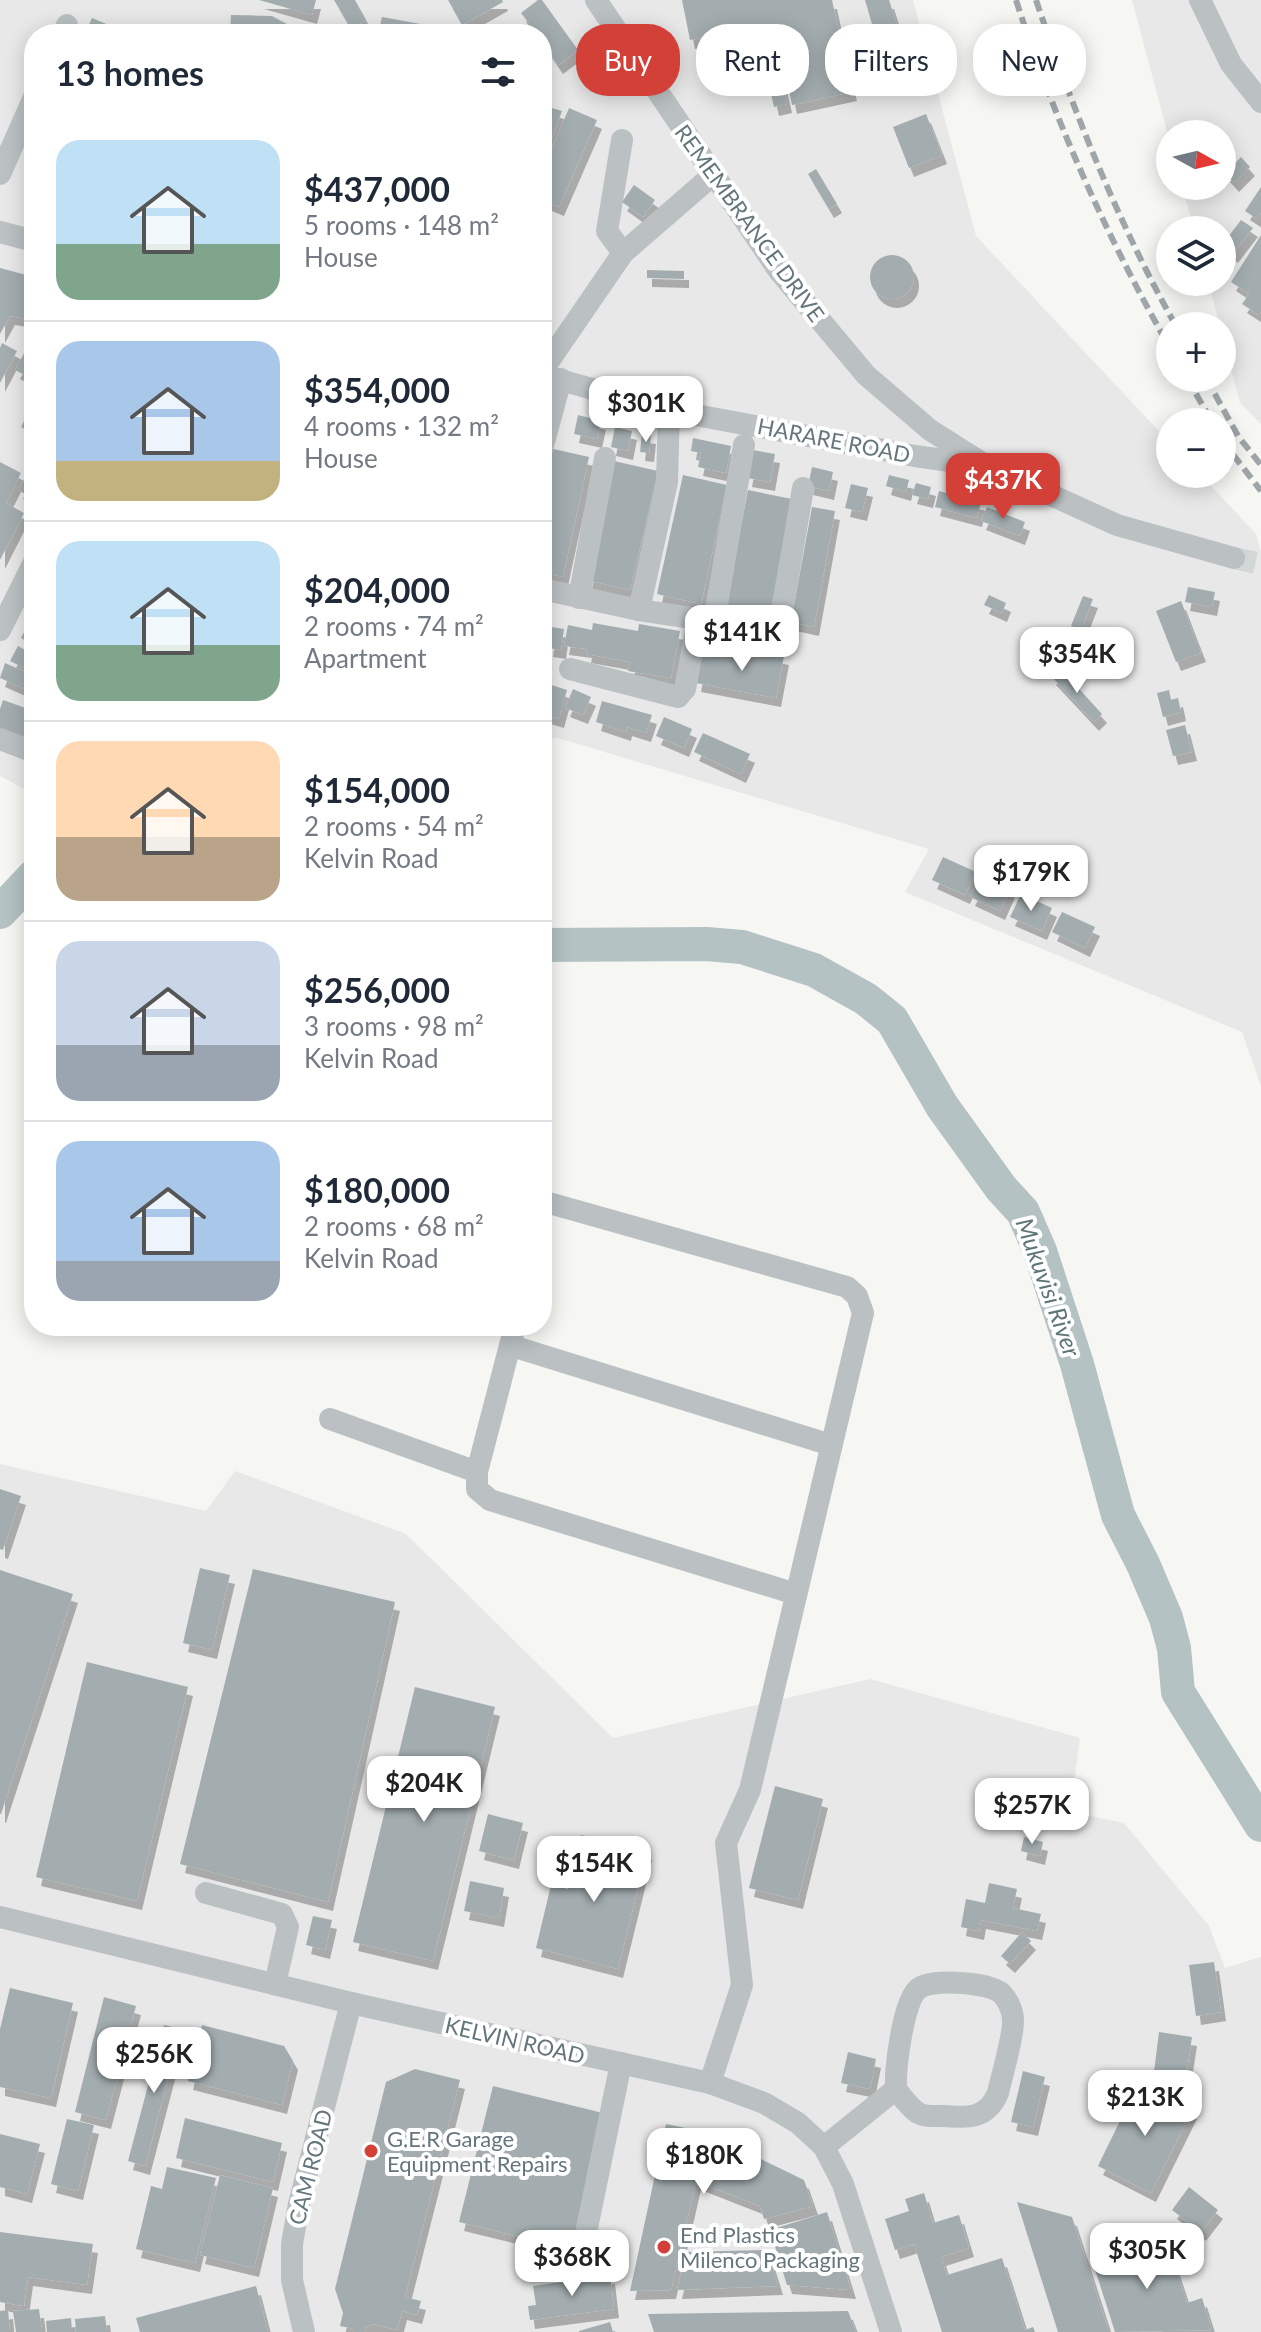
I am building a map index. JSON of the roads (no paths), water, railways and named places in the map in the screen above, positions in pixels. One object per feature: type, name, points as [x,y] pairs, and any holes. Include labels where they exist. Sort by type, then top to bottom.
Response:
[{"type":"street","name":"REMEMBRANCE DRIVE","points":[[596,0],[779,271],[866,375],[930,430],[987,466],[1117,525],[1234,558]]},
{"type":"street","points":[[1200,0],[1231,64],[1261,102]]},
{"type":"street","points":[[0,174],[24,120]]},
{"type":"street","points":[[622,140],[607,231],[623,253]]},
{"type":"street","points":[[552,368],[623,253],[713,175]]},
{"type":"street","points":[[0,232],[24,238]]},
{"type":"street","name":"HARARE ROAD","points":[[552,376],[669,410],[915,456],[987,466]]},
{"type":"street","points":[[639,610],[667,482],[669,410]]},
{"type":"street","points":[[570,669],[678,697],[685,689],[706,621],[744,445]]},
{"type":"street","points":[[579,598],[605,458]]},
{"type":"street","points":[[552,591],[639,610],[771,630],[780,624],[803,488]]},
{"type":"street","points":[[0,630],[24,582]]},
{"type":"street","points":[[0,739],[24,748]]},
{"type":"street","points":[[552,1204],[847,1287],[857,1296],[863,1313],[750,1790],[726,1843],[742,1985],[710,2083]]},
{"type":"street","points":[[796,1594],[490,1500],[477,1489],[477,1472],[514,1336],[831,1445]]},
{"type":"street","points":[[330,1419],[477,1472]]},
{"type":"street","points":[[206,1893],[282,1914],[288,1927],[275,1984]]},
{"type":"street","name":"KELVIN ROAD","points":[[0,1917],[351,2003],[710,2083],[764,2103],[798,2123],[824,2147],[843,2184],[891,2332]]},
{"type":"street","points":[[938,1980],[996,1990],[1004,1996],[1013,2020],[998,2093],[986,2111],[974,2118],[921,2115],[896,2089],[895,2067],[911,1998],[918,1989],[938,1980]]},
{"type":"street","name":"CAM ROAD","points":[[304,2332],[292,2280],[292,2244],[299,2204],[351,2003]]},
{"type":"street","points":[[580,2262],[621,2063]]},
{"type":"street","points":[[824,2147],[896,2089]]},
{"type":"waterway","name":"Mukuvisi River","points":[[0,912],[24,887]]},
{"type":"waterway","name":"Mukuvisi River","points":[[552,945],[706,944],[742,947],[814,970],[866,999],[892,1020],[942,1106],[1001,1188],[1023,1212],[1040,1251],[1077,1364],[1118,1515],[1166,1618],[1174,1648],[1178,1692],[1261,1825]]},
{"type":"tunnel","points":[[1234,558],[1261,564]]},
{"type":"railway","points":[[1016,0],[1084,178],[1156,322]]},
{"type":"railway","points":[[1036,0],[1098,166],[1168,312]]},
{"type":"railway","points":[[1195,392],[1204,408]]},
{"type":"railway","points":[[1214,392],[1238,436],[1261,465]]},
{"type":"railway","points":[[1236,458],[1261,491]]},
{"type":"place","name":"G.E.R Garage Equipment Repairs","points":[[371,2151]]},
{"type":"place","name":"End Plastics Milenco Packaging","points":[[664,2247]]}]
